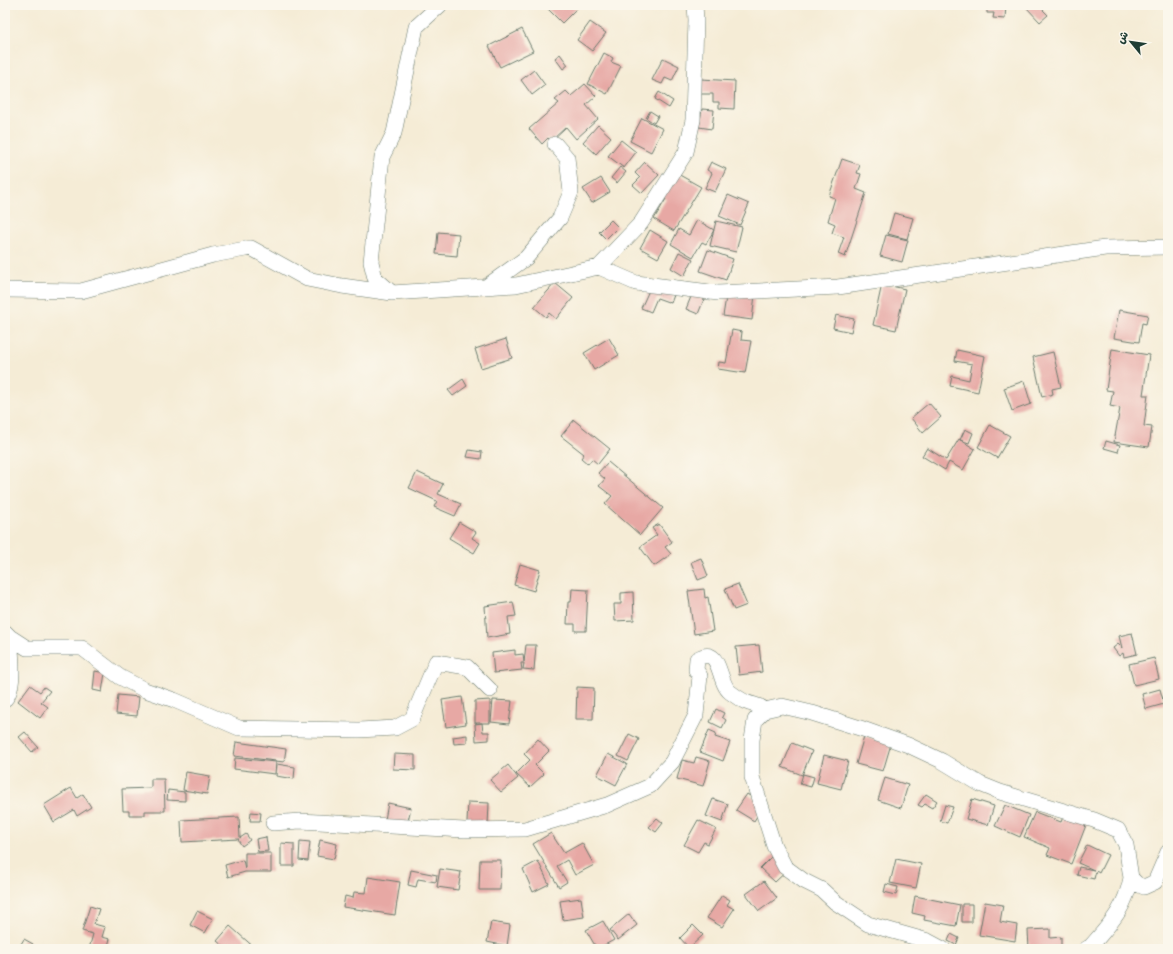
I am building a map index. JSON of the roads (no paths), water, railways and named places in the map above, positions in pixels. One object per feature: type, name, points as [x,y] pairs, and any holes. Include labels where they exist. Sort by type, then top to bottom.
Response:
[{"type":"street","points":[[392,293],[375,278],[371,262],[382,158],[394,133],[416,27],[440,5]]},
{"type":"street","points":[[5,290],[81,291],[213,255],[251,248],[306,279],[392,293],[516,285],[555,278],[599,267],[641,223],[686,152],[693,120],[696,20],[695,5]]},
{"type":"street","points":[[486,287],[526,258],[560,218],[570,192],[567,158],[555,144]]},
{"type":"street","points":[[599,267],[636,283],[718,293],[838,287],[1105,248],[1168,247]]},
{"type":"street","points":[[7,635],[27,648],[82,648],[120,677],[146,690],[174,700],[239,728],[359,730],[395,728],[412,719],[436,662],[467,667],[490,690]]},
{"type":"street","points":[[5,698],[8,696],[12,673],[7,635]]},
{"type":"street","points":[[273,823],[300,821],[464,830],[525,829],[607,805],[650,786],[672,762],[696,715],[700,676],[696,670],[697,658],[703,655],[708,655],[714,659],[728,691],[746,702],[758,704],[765,710]]},
{"type":"street","points":[[943,949],[928,941],[868,924],[835,902],[822,890],[804,880],[786,867],[774,846],[752,777],[752,740],[755,720],[765,710],[782,706],[812,713],[863,729],[908,745],[942,761],[980,784],[1000,792],[1094,820],[1118,830],[1126,845],[1131,878],[1127,896],[1116,917],[1091,946],[1086,949]]},
{"type":"street","points":[[1131,878],[1137,884],[1144,887],[1155,882],[1168,852]]}]
